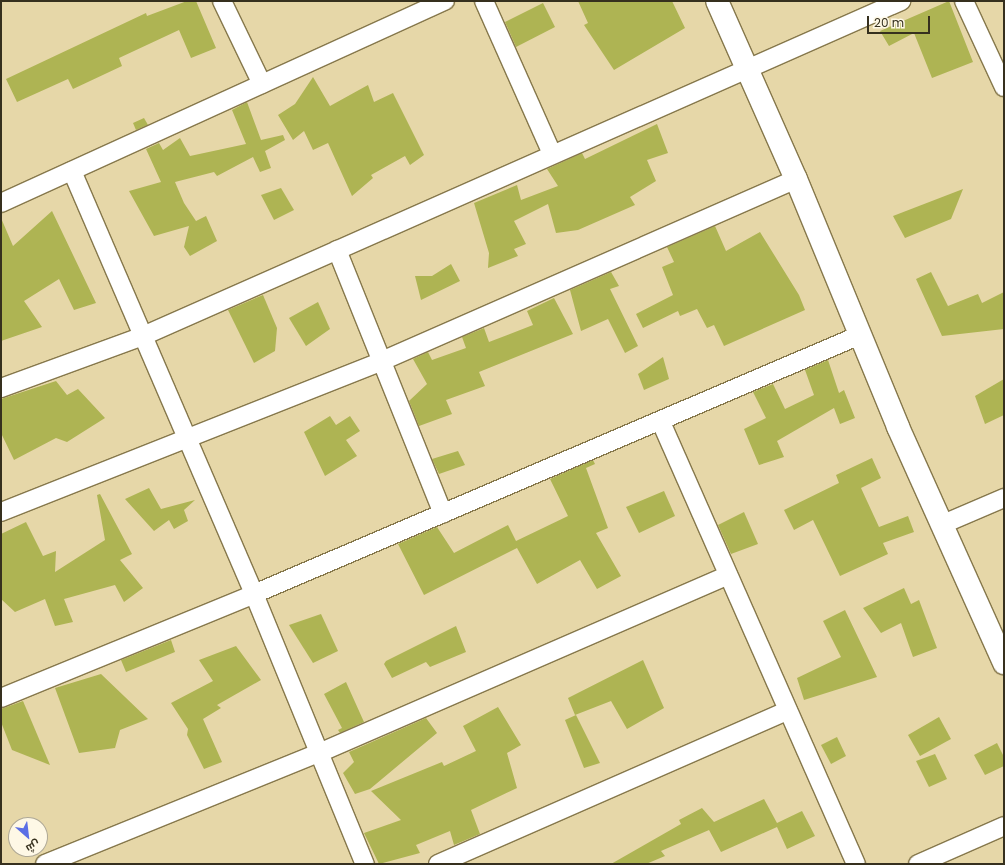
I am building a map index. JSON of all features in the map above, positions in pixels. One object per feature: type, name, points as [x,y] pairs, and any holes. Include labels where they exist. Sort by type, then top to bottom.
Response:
[{"type":"street","points":[[222,1],[262,84]]},
{"type":"street","points":[[1,203],[445,1]]},
{"type":"street","points":[[484,1],[552,154]]},
{"type":"street","points":[[717,1],[796,179],[941,525],[1004,662]]},
{"type":"street","points":[[1,388],[143,336],[901,1]]},
{"type":"street","points":[[964,1],[1004,87]]},
{"type":"street","points":[[72,171],[254,594],[364,864]]},
{"type":"street","points":[[1,512],[187,440],[382,361],[796,179]]},
{"type":"street","points":[[337,250],[443,514]]},
{"type":"street","points":[[1,698],[254,594],[661,422],[860,334]]},
{"type":"street","points":[[661,422],[856,864]]},
{"type":"street","points":[[941,525],[1004,498]]},
{"type":"street","points":[[45,864],[319,752],[728,574]]},
{"type":"street","points":[[438,864],[788,710]]},
{"type":"street","points":[[918,864],[1004,826]]},
{"type":"building","points":[[187,1],[196,1],[216,48],[191,58],[179,30],[119,58],[122,66],[73,89],[68,79],[17,102],[6,79],[146,13],[147,16]]},
{"type":"building","points":[[578,1],[672,1],[685,28],[614,70],[584,25],[588,23]]},
{"type":"building","points":[[949,1],[973,62],[932,78],[914,33],[889,46],[880,31]]},
{"type":"building","points":[[543,3],[555,27],[516,47],[505,22]]},
{"type":"building","points":[[313,77],[330,106],[368,85],[374,102],[393,93],[424,155],[410,165],[405,156],[371,175],[373,178],[352,196],[328,143],[313,150],[304,131],[293,140],[278,115],[295,104]]},
{"type":"building","points":[[247,102],[261,140],[283,135],[285,140],[265,151],[271,168],[260,172],[253,157],[217,176],[214,172],[175,182],[184,203],[196,221],[206,216],[217,241],[190,256],[184,247],[189,226],[154,236],[129,191],[161,182],[146,149],[159,143],[163,150],[180,138],[190,156],[246,144],[232,110]]},
{"type":"building","points":[[144,118],[148,125],[136,130],[133,123]]},
{"type":"building","points":[[657,124],[668,153],[647,160],[656,181],[630,197],[635,205],[578,230],[556,233],[548,204],[514,221],[526,244],[514,249],[518,256],[488,268],[489,253],[474,203],[517,185],[521,200],[558,186],[547,169],[582,153],[585,159]]},
{"type":"building","points":[[281,188],[294,210],[274,220],[261,195]]},
{"type":"building","points":[[963,189],[951,219],[905,238],[893,216]]},
{"type":"building","points":[[52,211],[96,303],[74,310],[59,279],[24,301],[42,327],[1,341],[1,218],[13,246]]},
{"type":"building","points":[[715,226],[726,251],[760,232],[799,295],[805,310],[724,346],[714,325],[707,328],[697,309],[680,316],[678,311],[643,328],[636,314],[673,295],[662,267],[674,262],[667,247]]},
{"type":"building","points":[[451,264],[460,281],[421,300],[415,276],[432,276]]},
{"type":"building","points":[[611,272],[619,286],[610,289],[638,346],[625,353],[608,319],[581,331],[570,290]]},
{"type":"building","points":[[931,272],[948,306],[978,294],[982,303],[1004,292],[1004,329],[942,336],[916,279]]},
{"type":"building","points":[[263,295],[277,328],[275,351],[254,363],[228,310]]},
{"type":"building","points":[[554,298],[573,334],[479,372],[485,386],[446,400],[452,414],[419,426],[409,401],[427,384],[413,359],[428,352],[432,360],[466,348],[462,337],[484,328],[489,342],[533,325],[527,311]]},
{"type":"building","points":[[318,302],[330,329],[306,346],[289,318]]},
{"type":"building","points":[[663,357],[669,379],[644,390],[638,374]]},
{"type":"building","points":[[828,360],[839,393],[844,390],[855,418],[840,424],[834,408],[777,441],[784,457],[759,465],[744,429],[766,418],[753,392],[773,384],[785,409],[814,395],[805,370]]},
{"type":"building","points":[[1004,379],[1004,415],[985,424],[975,396]]},
{"type":"building","points":[[56,381],[67,395],[78,389],[105,418],[67,442],[56,438],[14,460],[1,433],[1,399]]},
{"type":"building","points":[[330,416],[336,425],[350,416],[360,431],[346,440],[357,456],[325,476],[304,432]]},
{"type":"building","points":[[458,451],[465,465],[439,474],[432,459]]},
{"type":"building","points":[[872,458],[881,478],[861,488],[879,527],[908,516],[914,532],[883,543],[888,554],[840,576],[813,520],[794,530],[784,510],[839,483],[836,475]]},
{"type":"building","points":[[593,460],[595,464],[586,468],[608,528],[596,533],[621,576],[597,589],[580,560],[537,584],[517,548],[424,595],[398,544],[437,527],[454,553],[508,525],[516,541],[568,516],[550,479]]},
{"type":"building","points":[[149,488],[161,509],[195,500],[184,510],[188,521],[174,529],[169,520],[154,531],[125,499]]},
{"type":"building","points":[[664,491],[675,516],[639,533],[626,507]]},
{"type":"building","points":[[100,494],[132,554],[120,560],[143,588],[124,602],[115,585],[64,599],[73,622],[55,626],[45,599],[15,612],[1,599],[1,534],[26,522],[43,556],[56,551],[55,572],[105,540],[97,495]]},
{"type":"building","points":[[744,512],[758,544],[731,554],[718,525]]},
{"type":"building","points":[[904,588],[911,604],[919,600],[937,648],[913,657],[901,623],[881,633],[863,608]]},
{"type":"building","points":[[845,610],[877,677],[804,700],[797,678],[841,657],[823,621]]},
{"type":"building","points":[[321,614],[338,651],[313,663],[289,625]]},
{"type":"building","points":[[456,626],[466,652],[430,667],[426,662],[392,678],[384,664],[386,661]]},
{"type":"building","points":[[171,640],[175,652],[126,672],[121,660]]},
{"type":"building","points":[[236,646],[261,680],[217,705],[221,708],[203,719],[222,762],[204,769],[187,735],[188,729],[171,703],[213,681],[199,660]]},
{"type":"building","points":[[643,660],[664,708],[627,729],[611,701],[575,715],[568,698]]},
{"type":"building","points":[[101,674],[148,719],[120,730],[115,748],[79,753],[55,688]]},
{"type":"building","points":[[346,682],[364,722],[340,733],[338,730],[342,728],[324,694]]},
{"type":"building","points":[[23,701],[50,765],[12,750],[1,722],[1,709]]},
{"type":"building","points":[[498,707],[521,745],[507,753],[517,788],[471,810],[480,834],[454,845],[450,831],[416,845],[420,853],[379,864],[364,833],[401,820],[371,791],[442,762],[444,766],[476,751],[463,726]]},
{"type":"building","points":[[576,715],[600,763],[584,768],[565,720]]},
{"type":"building","points":[[939,717],[951,739],[920,756],[908,735]]},
{"type":"building","points":[[426,718],[437,733],[370,789],[355,794],[343,773],[354,762],[349,752]]},
{"type":"building","points":[[837,737],[846,756],[831,764],[821,745]]},
{"type":"building","points":[[997,743],[1004,757],[1004,766],[985,775],[974,755]]},
{"type":"building","points":[[935,754],[947,779],[929,787],[916,761]]},
{"type":"building","points":[[764,799],[777,823],[802,811],[815,836],[787,849],[777,827],[721,852],[709,830],[661,851],[665,856],[646,864],[611,864],[681,824],[679,820],[702,808],[714,822]]}]
